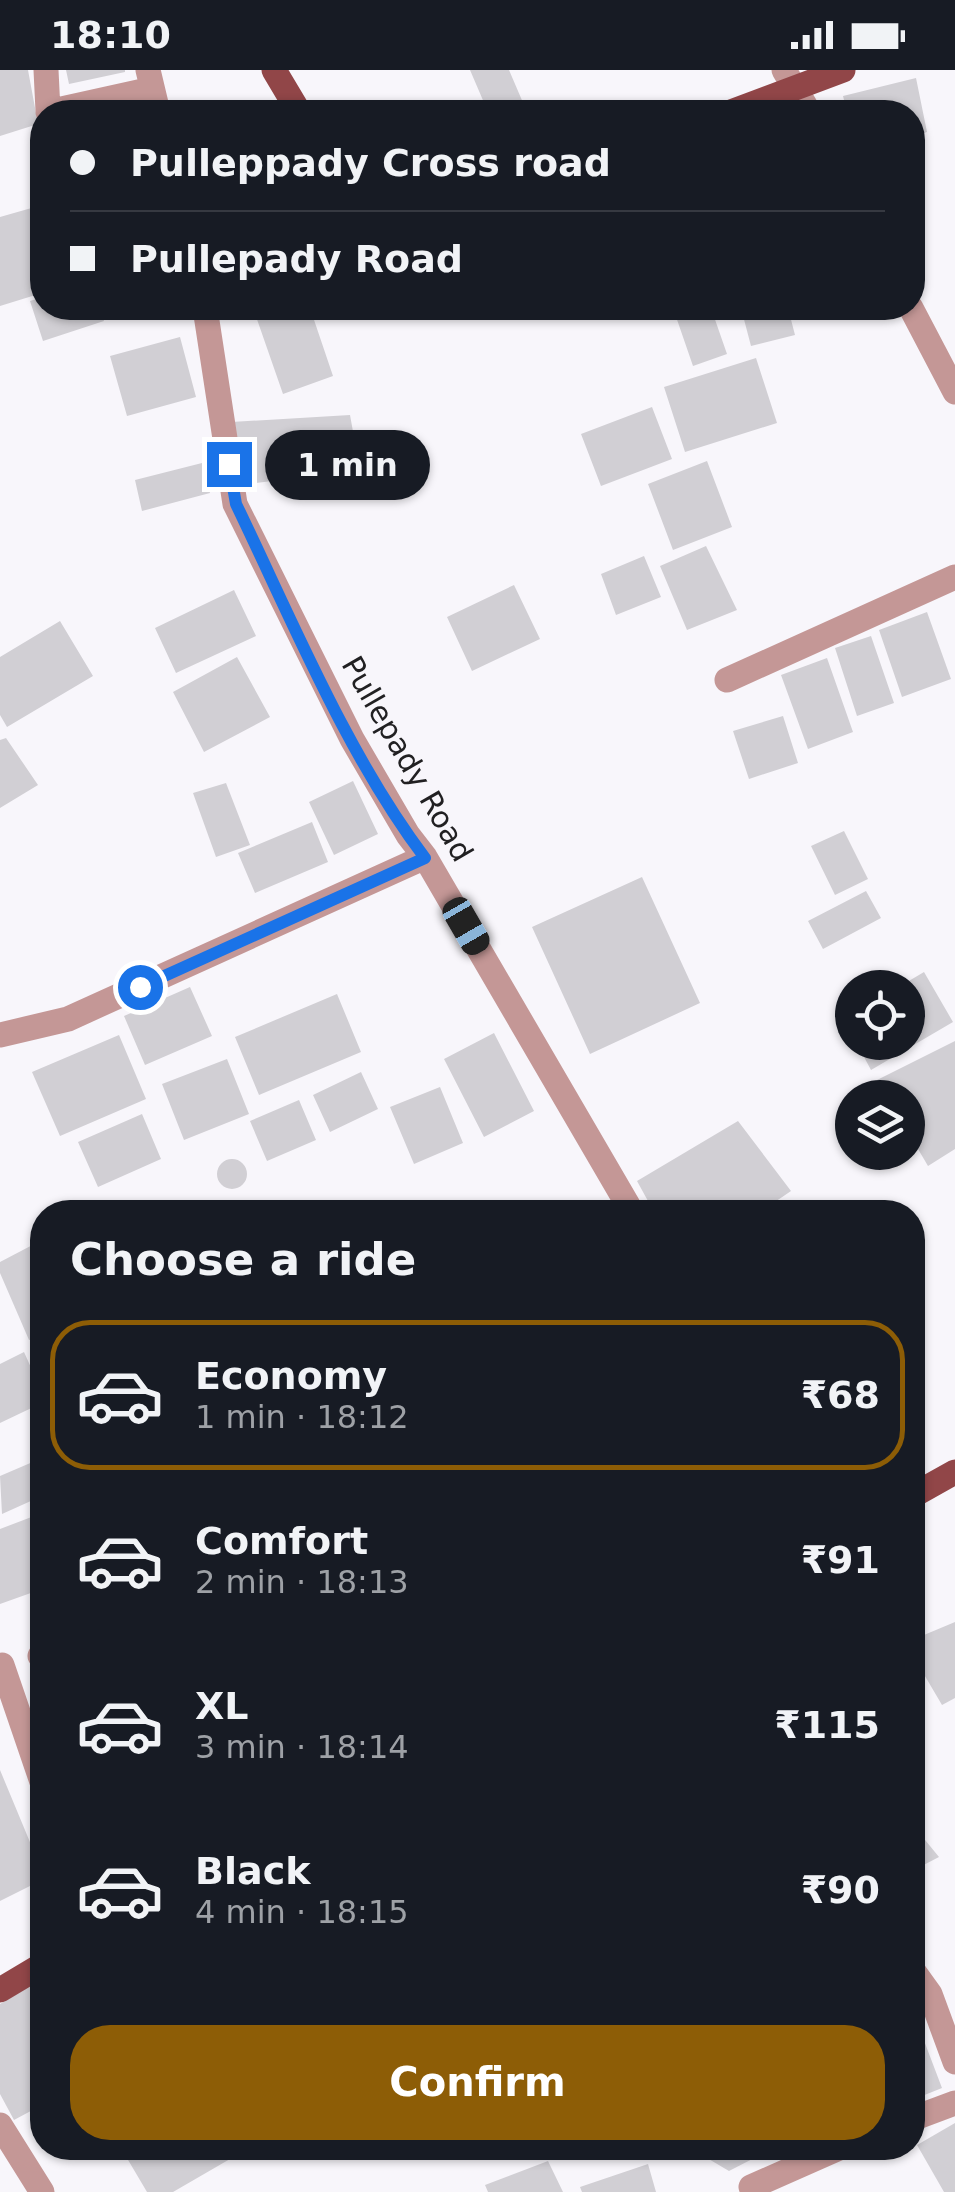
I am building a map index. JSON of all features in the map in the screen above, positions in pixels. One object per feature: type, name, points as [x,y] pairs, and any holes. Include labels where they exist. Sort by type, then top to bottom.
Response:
[{"type":"main road","points":[[274,70],[292,100]]},
{"type":"main road","points":[[753,100],[790,80],[843,70]]},
{"type":"main road","points":[[925,1489],[955,1472]]},
{"type":"main road","points":[[0,1990],[30,1972]]},
{"type":"street","points":[[46,70],[47,100]]},
{"type":"street","points":[[108,100],[153,91]]},
{"type":"street","name":"Pullepady Road","points":[[206,320],[236,504],[352,740],[625,1200]]},
{"type":"street","points":[[917,320],[955,392]]},
{"type":"street","points":[[727,680],[955,577]]},
{"type":"street","points":[[0,1035],[68,1019],[425,858]]},
{"type":"street","points":[[2,1665],[30,1747]]},
{"type":"street","points":[[925,1987],[955,2062]]},
{"type":"street","points":[[925,2113],[955,2103]]},
{"type":"street","points":[[0,2125],[42,2192]]},
{"type":"street","points":[[752,2186],[811,2160]]},
{"type":"building","points":[[0,70],[28,70],[34,100],[30,100],[30,127],[0,136]]},
{"type":"building","points":[[66,70],[125,70],[125,72],[69,84]]},
{"type":"building","points":[[470,70],[509,70],[522,100],[483,100]]},
{"type":"building","points":[[916,78],[920,100],[844,100],[843,96]]},
{"type":"building","points":[[30,208],[30,297],[0,306],[0,217]]},
{"type":"building","points":[[36,320],[104,320],[104,321],[43,341]]},
{"type":"building","points":[[257,320],[314,320],[333,376],[283,394]]},
{"type":"building","points":[[677,320],[715,320],[727,354],[693,366]]},
{"type":"building","points":[[744,320],[791,320],[795,335],[751,346]]},
{"type":"building","points":[[180,337],[196,397],[127,416],[110,356]]},
{"type":"building","points":[[756,358],[777,423],[685,452],[664,387]]},
{"type":"building","points":[[652,407],[672,459],[601,486],[581,434]]},
{"type":"building","points":[[350,415],[360,470],[240,485],[231,422]]},
{"type":"building","points":[[707,461],[732,527],[673,550],[648,484]]},
{"type":"building","points":[[202,463],[210,493],[142,511],[135,480]]},
{"type":"building","points":[[706,546],[737,610],[687,630],[660,566]]},
{"type":"building","points":[[644,556],[661,597],[616,615],[601,574]]},
{"type":"building","points":[[514,585],[540,639],[472,671],[447,617]]},
{"type":"building","points":[[234,590],[256,636],[176,673],[155,628]]},
{"type":"building","points":[[927,612],[951,679],[902,697],[879,630]]},
{"type":"building","points":[[60,621],[93,676],[7,727],[0,715],[0,657]]},
{"type":"building","points":[[871,636],[894,703],[857,716],[835,648]]},
{"type":"building","points":[[237,657],[270,717],[204,752],[173,692]]},
{"type":"building","points":[[827,658],[853,732],[808,749],[781,675]]},
{"type":"building","points":[[783,716],[798,763],[749,779],[733,731]]},
{"type":"building","points":[[6,738],[38,785],[0,808],[0,740]]},
{"type":"building","points":[[353,781],[378,834],[334,855],[309,802]]},
{"type":"building","points":[[226,783],[250,845],[216,857],[193,793]]},
{"type":"building","points":[[312,822],[328,862],[255,893],[238,853]]},
{"type":"building","points":[[844,831],[868,879],[835,895],[811,846]]},
{"type":"building","points":[[642,877],[700,1003],[590,1054],[532,927]]},
{"type":"building","points":[[866,891],[881,918],[823,949],[808,921]]},
{"type":"building","points":[[925,974],[953,1022],[925,1038]]},
{"type":"building","points":[[190,987],[212,1036],[145,1065],[124,1016]]},
{"type":"building","points":[[337,994],[361,1052],[259,1095],[235,1037]]},
{"type":"building","points":[[494,1033],[534,1111],[484,1137],[444,1059]]},
{"type":"building","points":[[119,1035],[146,1099],[60,1136],[32,1072]]},
{"type":"building","points":[[955,1041],[955,1149],[928,1166],[925,1080],[877,1080],[917,1060],[925,1060],[925,1056]]},
{"type":"building","points":[[227,1059],[249,1114],[184,1140],[162,1084]]},
{"type":"building","points":[[866,1060],[888,1060],[871,1070]]},
{"type":"building","points":[[361,1072],[378,1109],[330,1132],[313,1095]]},
{"type":"building","points":[[440,1087],[463,1143],[414,1164],[390,1107]]},
{"type":"building","points":[[299,1100],[316,1140],[267,1161],[250,1121]]},
{"type":"building","points":[[142,1114],[161,1159],[98,1187],[78,1142]]},
{"type":"building","points":[[738,1121],[791,1191],[778,1200],[647,1200],[637,1181]]},
{"type":"building","points":[[232,1159],[243,1163],[247,1174],[243,1185],[232,1189],[221,1185],[217,1174],[221,1163]]},
{"type":"building","points":[[30,1246],[30,1340],[0,1273],[0,1262]]},
{"type":"building","points":[[24,1352],[30,1365],[30,1409],[0,1423],[0,1364]]},
{"type":"building","points":[[30,1463],[30,1501],[2,1514],[0,1476]]},
{"type":"building","points":[[30,1518],[30,1593],[0,1604],[0,1529]]},
{"type":"building","points":[[955,1622],[955,1698],[942,1705],[925,1676],[925,1635]]},
{"type":"building","points":[[0,1770],[30,1842],[30,1886],[0,1901]]},
{"type":"building","points":[[925,1840],[939,1857],[925,1864]]},
{"type":"building","points":[[30,1986],[30,2111],[14,2120],[0,2094],[0,2004]]},
{"type":"building","points":[[925,2043],[942,2088],[925,2095]]},
{"type":"building","points":[[955,2123],[955,2192],[944,2192],[925,2159],[925,2140]]},
{"type":"building","points":[[128,2160],[228,2160],[173,2192],[147,2192]]},
{"type":"building","points":[[710,2160],[751,2160],[729,2171]]},
{"type":"building","points":[[548,2161],[563,2192],[488,2192],[485,2185]]},
{"type":"building","points":[[648,2164],[656,2192],[582,2192],[580,2187]]},
{"type":"route","points":[[140,987],[425,858],[352,740],[236,504],[229,464]]}]
